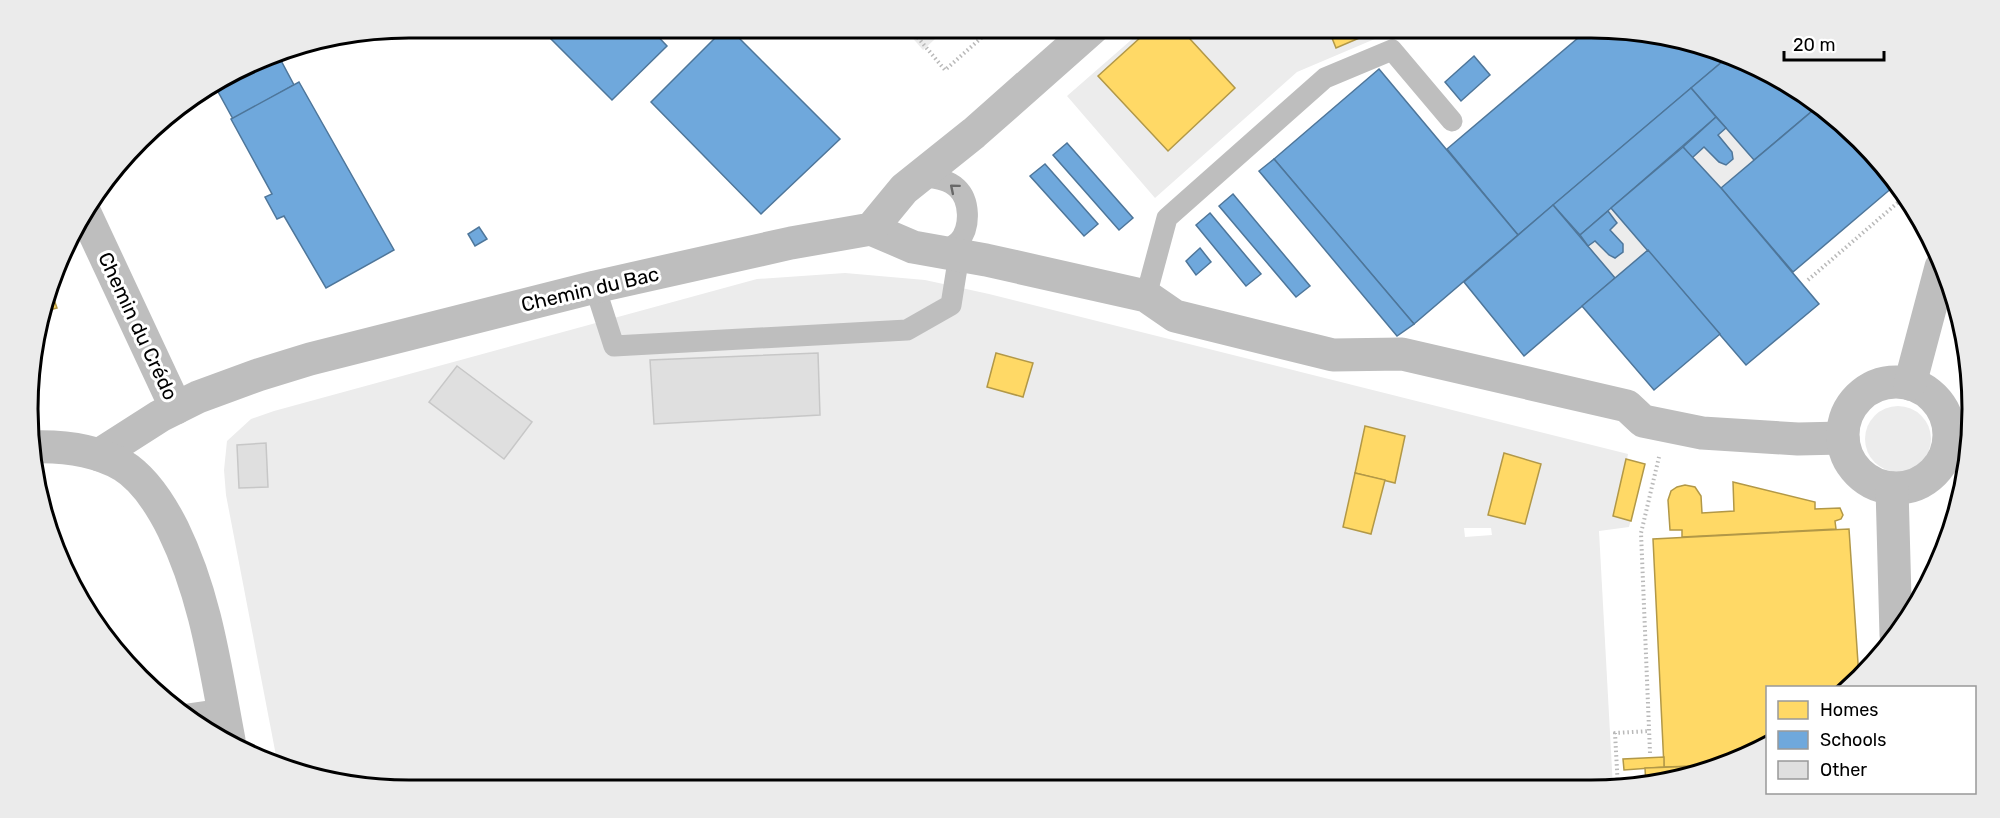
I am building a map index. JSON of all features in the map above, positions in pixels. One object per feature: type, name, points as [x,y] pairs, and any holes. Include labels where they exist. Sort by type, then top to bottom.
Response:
[{"type":"street","points":[[1082,38],[974,133],[904,189],[871,229],[913,247],[951,253],[1146,296],[1175,316],[1333,355],[1402,354],[1627,406],[1643,421],[1702,433],[1798,439],[1843,438]]},
{"type":"street","name":"Chemin du Crédo","points":[[89,221],[176,408]]},
{"type":"street","name":"Chemin du Bac","points":[[99,455],[198,397],[310,359],[595,287],[791,243],[871,229]]},
{"type":"street","points":[[1910,384],[1938,278]]},
{"type":"street","points":[[1894,382],[1910,384],[1927,392],[1940,405],[1957,439],[1934,472],[1924,480],[1908,487],[1892,488],[1873,483],[1855,470],[1847,456],[1843,438],[1846,418],[1855,401],[1879,385],[1894,382]]},
{"type":"street","points":[[40,447],[66,447],[99,455],[123,466],[154,496],[180,543],[207,620],[227,728]]},
{"type":"street","points":[[1892,488],[1896,621]]},
{"type":"lane","points":[[1146,296],[1167,218],[1325,78],[1392,50],[1452,122]]},
{"type":"lane","points":[[595,287],[614,346],[907,330],[951,305],[951,253],[960,240],[967,223],[966,200],[956,187],[944,180],[921,176]]},
{"type":"lane","points":[[211,724],[227,728]]},
{"type":"path","points":[[918,38],[945,70],[981,38]]},
{"type":"path","points":[[1808,280],[1899,202]]},
{"type":"path","points":[[1650,753],[1641,533],[1659,456]]},
{"type":"path","points":[[1618,780],[1615,733],[1649,731]]},
{"type":"shaded area","points":[[913,38],[936,38],[923,50]]},
{"type":"shaded area","points":[[1133,38],[1377,38],[1297,72],[1155,198],[1067,96]]},
{"type":"shaded area","points":[[1726,128],[1754,160],[1721,188],[1692,158],[1704,147],[1719,162],[1726,165],[1732,159],[1732,152],[1718,135]]},
{"type":"shaded area","points":[[1611,208],[1648,250],[1615,278],[1588,246],[1595,241],[1615,258],[1623,252],[1623,244],[1610,230],[1617,223],[1608,211]]},
{"type":"shaded area","points":[[845,273],[925,280],[989,294],[1628,454],[1627,459],[1645,464],[1629,527],[1599,531],[1613,780],[385,780],[313,768],[276,756],[226,495],[224,470],[227,441],[251,419],[757,279]],"holes":[[[1464,528],[1491,528],[1492,535],[1465,537]]]},
{"type":"shaded area","points":[[1898,406],[1911,409],[1921,416],[1928,426],[1931,439],[1928,452],[1921,462],[1911,469],[1898,472],[1885,469],[1875,462],[1868,452],[1865,439],[1868,426],[1875,416],[1885,409]]},
{"type":"building: Homes","points":[[1140,38],[1189,38],[1235,88],[1168,151],[1098,76]]},
{"type":"building: Homes","points":[[1332,38],[1359,38],[1336,48]]},
{"type":"building: Homes","points":[[54,300],[57,308],[51,310]]},
{"type":"building: Homes","points":[[996,353],[1033,363],[1023,397],[987,387]]},
{"type":"building: Homes","points":[[1365,426],[1405,436],[1395,483],[1355,473]]},
{"type":"building: Homes","points":[[1504,453],[1541,464],[1525,524],[1488,515]]},
{"type":"building: Homes","points":[[1626,459],[1645,464],[1631,521],[1613,516]]},
{"type":"building: Homes","points":[[1355,473],[1385,480],[1371,534],[1343,527]]},
{"type":"building: Homes","points":[[1733,482],[1815,502],[1815,509],[1840,508],[1843,515],[1841,519],[1835,521],[1836,529],[1682,537],[1682,530],[1670,530],[1668,500],[1671,491],[1685,485],[1695,487],[1701,496],[1702,513],[1734,511]]},
{"type":"building: Homes","points":[[1849,529],[1858,667],[1838,686],[1766,686],[1766,736],[1733,752],[1693,766],[1664,767],[1653,539]]},
{"type":"building: Homes","points":[[1664,757],[1664,767],[1624,770],[1623,759]]},
{"type":"building: Homes","points":[[1693,766],[1645,776],[1645,768]]},
{"type":"building: Schools","points":[[550,38],[659,38],[667,46],[612,100]]},
{"type":"building: Schools","points":[[715,38],[739,38],[840,139],[761,214],[651,102]]},
{"type":"building: Schools","points":[[1578,38],[1615,38],[1639,41],[1687,50],[1722,62],[1518,235],[1447,149]]},
{"type":"building: Schools","points":[[1474,56],[1490,75],[1461,101],[1445,82]]},
{"type":"building: Schools","points":[[281,61],[294,85],[233,119],[217,91]]},
{"type":"building: Schools","points":[[1722,62],[1777,87],[1812,111],[1754,160],[1691,88]]},
{"type":"building: Schools","points":[[1379,69],[1518,235],[1414,324],[1274,159]]},
{"type":"building: Schools","points":[[299,82],[394,250],[326,288],[284,216],[277,219],[265,197],[272,194],[231,119]]},
{"type":"building: Schools","points":[[1691,88],[1716,117],[1580,235],[1553,205]]},
{"type":"building: Schools","points":[[1812,111],[1854,146],[1890,189],[1793,272],[1721,188]]},
{"type":"building: Schools","points":[[1716,117],[1726,128],[1718,135],[1732,152],[1733,159],[1726,165],[1719,162],[1704,147],[1692,158],[1683,147]]},
{"type":"building: Schools","points":[[1067,143],[1133,218],[1119,230],[1053,155]]},
{"type":"building: Schools","points":[[1683,147],[1721,188],[1819,304],[1746,365],[1611,208]]},
{"type":"building: Schools","points":[[1274,159],[1414,324],[1397,336],[1259,171]]},
{"type":"building: Schools","points":[[1045,164],[1098,224],[1084,236],[1030,176]]},
{"type":"building: Schools","points":[[1233,194],[1310,286],[1296,297],[1219,206]]},
{"type":"building: Schools","points":[[1553,205],[1615,278],[1524,356],[1464,282]]},
{"type":"building: Schools","points":[[1608,211],[1617,223],[1610,230],[1623,244],[1623,252],[1615,258],[1595,241],[1588,246],[1580,235]]},
{"type":"building: Schools","points":[[1210,213],[1261,274],[1246,286],[1196,225]]},
{"type":"building: Schools","points":[[479,227],[487,239],[475,246],[468,234]]},
{"type":"building: Schools","points":[[1200,248],[1211,262],[1196,275],[1186,261]]},
{"type":"building: Schools","points":[[1648,250],[1720,334],[1654,390],[1582,306]]},
{"type":"building: Other","points":[[818,353],[820,415],[654,424],[650,360]]},
{"type":"building: Other","points":[[457,366],[532,422],[504,459],[429,402]]},
{"type":"building: Other","points":[[266,443],[268,487],[239,488],[237,445]]}]
